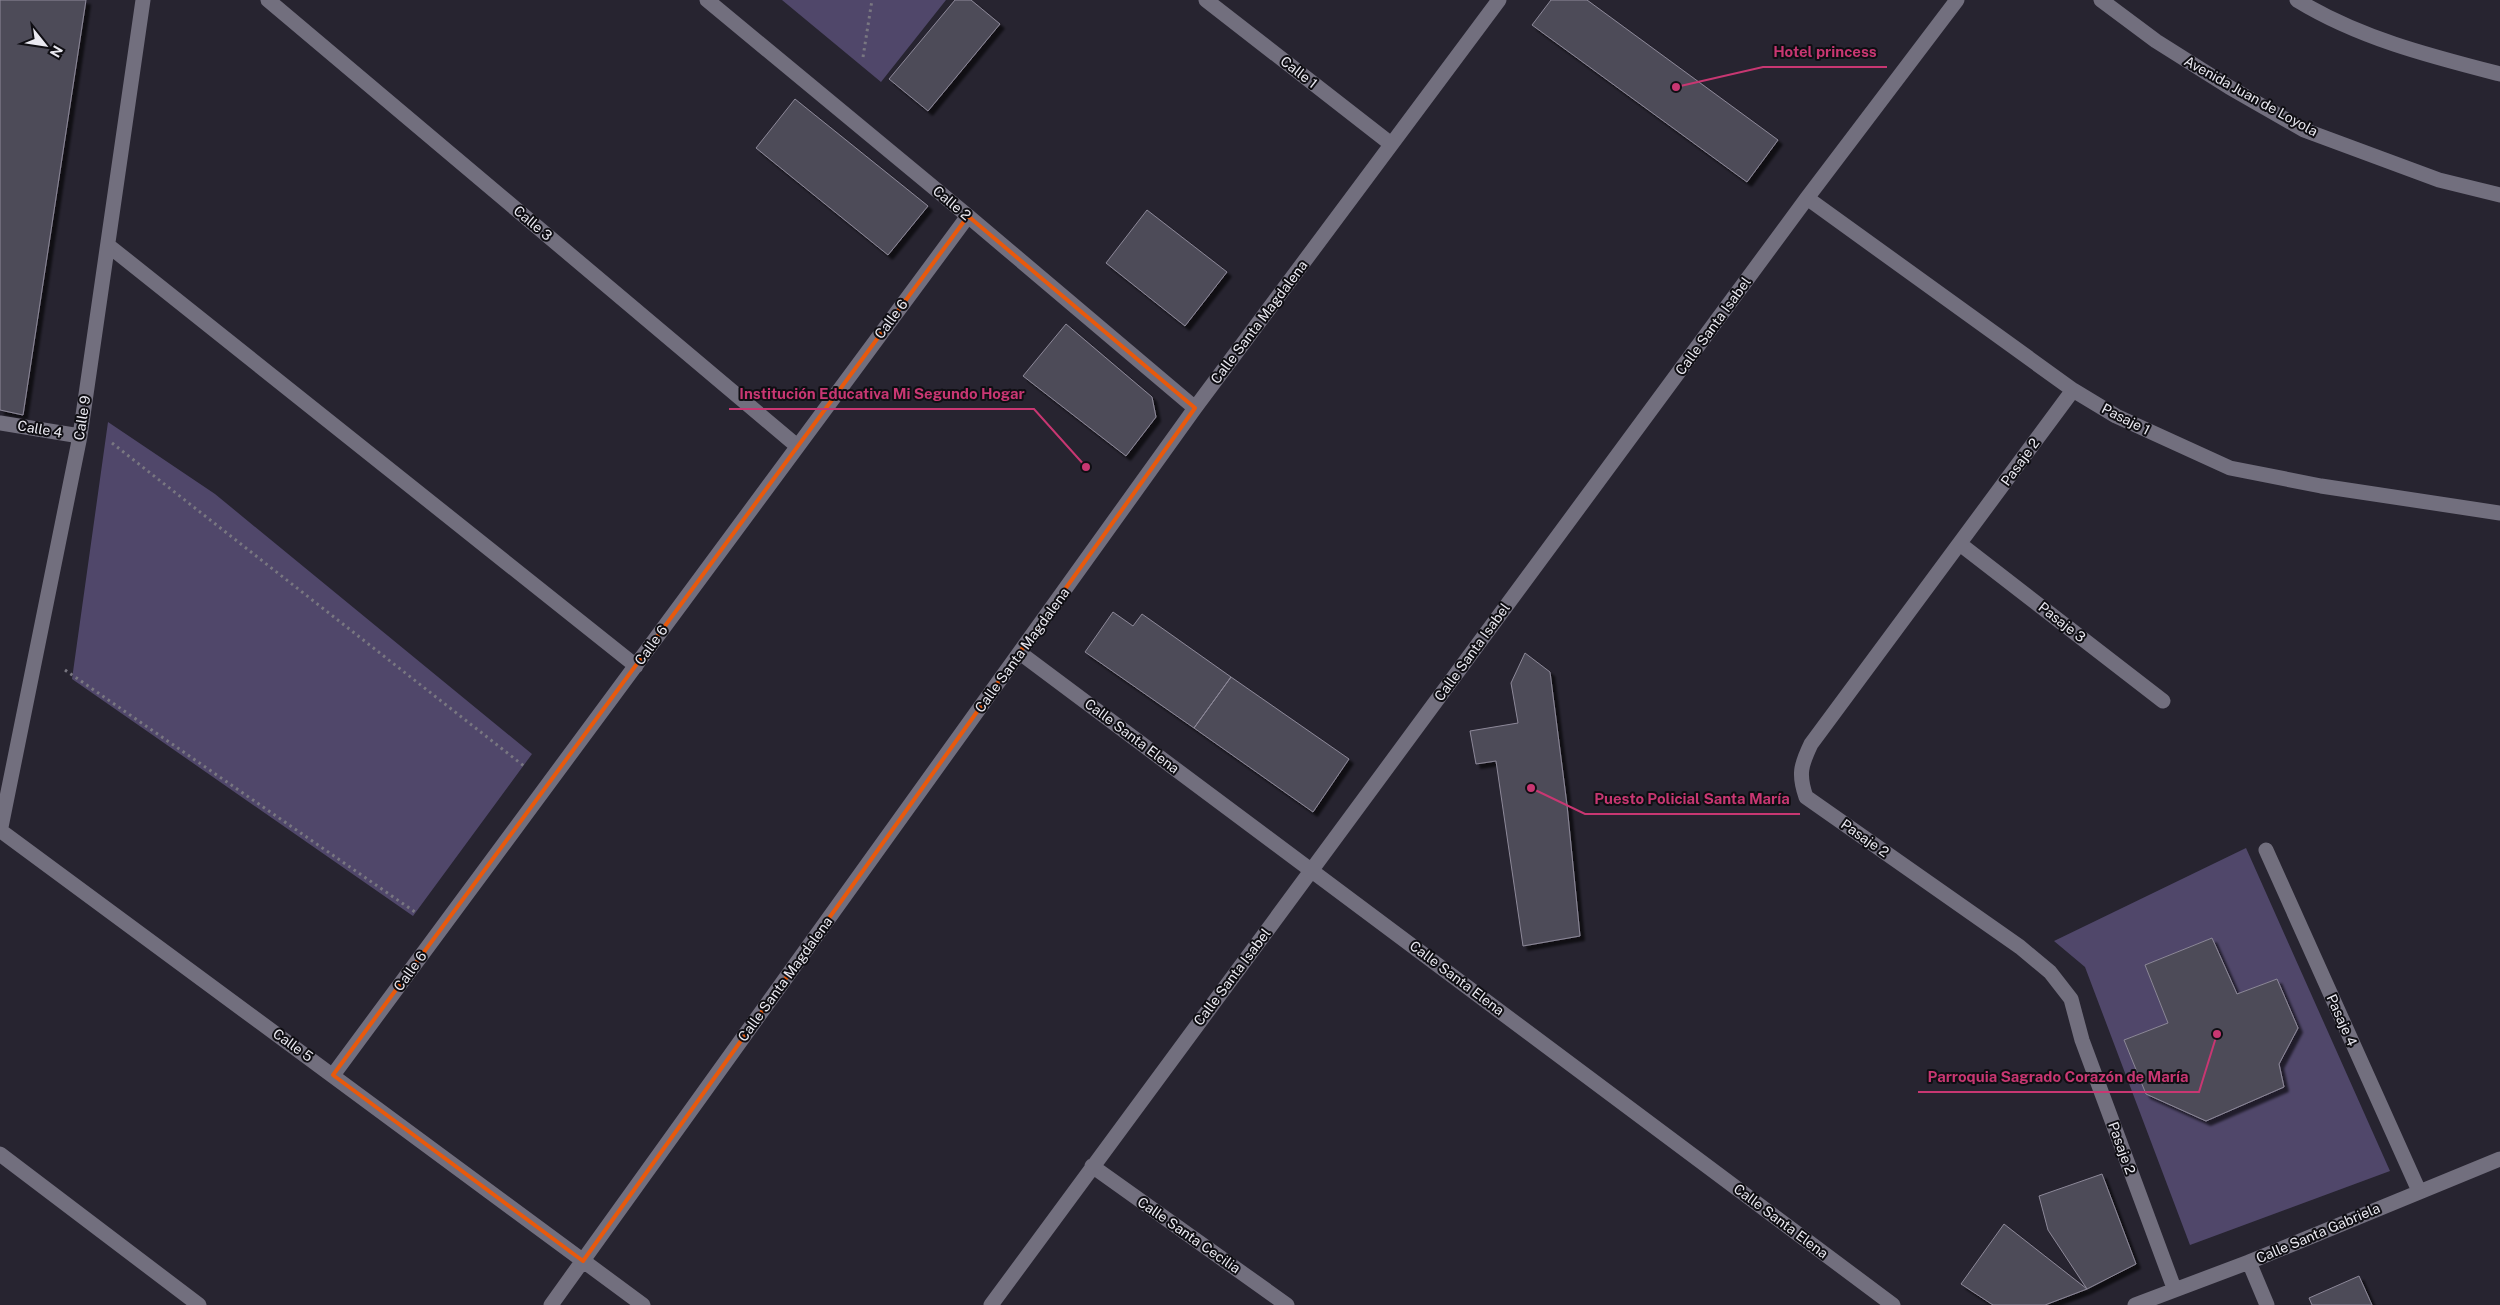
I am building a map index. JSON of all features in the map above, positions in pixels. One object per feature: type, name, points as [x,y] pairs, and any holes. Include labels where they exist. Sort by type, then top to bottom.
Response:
[{"type":"street","name":"Calle 9","points":[[0,831],[80,436],[109,246],[143,0]]},
{"type":"street","name":"Calle 3","points":[[268,0],[797,446]]},
{"type":"street","name":"Calle 2","points":[[707,0],[968,216],[1195,408]]},
{"type":"street","name":"Calle 1","points":[[1206,0],[1392,144]]},
{"type":"street","name":"Calle Santa Magdalena","points":[[551,1305],[1195,408],[1499,0]]},
{"type":"street","name":"Calle Santa Isabel","points":[[991,1305],[1807,198],[1957,0]]},
{"type":"street","name":"Avenida Juan de Loyola","points":[[2101,0],[2156,42],[2304,130],[2439,180],[2500,194]]},
{"type":"street","points":[[2297,0],[2368,34],[2424,54],[2500,74]]},
{"type":"street","name":"Pasaje 1","points":[[1807,198],[2074,390],[2116,416],[2230,468],[2321,486],[2500,513]]},
{"type":"street","name":"Calle 6","points":[[334,1075],[968,216]]},
{"type":"street","points":[[109,246],[636,666]]},
{"type":"street","name":"Pasaje 2","points":[[2074,390],[1811,744],[1802,762],[1800,781],[1806,797],[2020,947],[2050,972],[2071,999],[2082,1040],[2174,1288]]},
{"type":"street","name":"Calle 4","points":[[0,423],[80,436]]},
{"type":"street","name":"Pasaje 3","points":[[1960,544],[2164,701]]},
{"type":"street","name":"Calle Santa Elena","points":[[1020,653],[1893,1305]]},
{"type":"street","name":"Calle 5","points":[[0,831],[334,1075],[643,1305]]},
{"type":"street","name":"Pasaje 4","points":[[2266,850],[2419,1191]]},
{"type":"street","points":[[0,1154],[198,1305]]},
{"type":"street","name":"Calle Santa Gabriela","points":[[2135,1305],[2174,1288],[2249,1262],[2500,1159]]},
{"type":"street","name":"Calle Santa Cecilia","points":[[1092,1166],[1287,1305]]},
{"type":"street","points":[[2249,1262],[2267,1305]]},
{"type":"path","points":[[863,57],[872,0]]},
{"type":"path","points":[[82,420],[548,785]]},
{"type":"path","points":[[37,651],[440,930]]},
{"type":"highlighted area","points":[[968,216],[1195,408],[583,1261],[333,1075]]},
{"type":"shaded area","points":[[782,0],[946,0],[881,82]]},
{"type":"shaded area","points":[[108,422],[215,494],[532,754],[413,916],[72,679]]},
{"type":"shaded area","points":[[2246,848],[2390,1171],[2190,1245],[2085,967],[2054,941]],"holes":[[[2212,938],[2237,994],[2277,979],[2279,1064],[2206,1121],[2146,1094],[2124,1040],[2168,1023],[2145,965]]]},
{"type":"building","points":[[0,0],[86,0],[23,415],[0,410]]},
{"type":"building","points":[[955,0],[971,0],[1000,24],[928,111],[889,79]]},
{"type":"building","points":[[1551,0],[1587,0],[1778,140],[1747,182],[1532,25]]},
{"type":"building","points":[[795,99],[928,206],[888,255],[756,148]]},
{"type":"building","points":[[1147,210],[1227,272],[1185,326],[1106,263]]},
{"type":"building","points":[[1066,324],[1152,397],[1156,417],[1126,456],[1023,376]]},
{"type":"building","points":[[1113,612],[1133,626],[1142,614],[1231,677],[1194,728],[1085,652]]},
{"type":"building","points":[[1525,653],[1550,672],[1567,805],[1580,936],[1523,946],[1496,761],[1476,764],[1470,731],[1518,723],[1511,683]]},
{"type":"building","points":[[1231,677],[1349,759],[1313,812],[1194,728]]},
{"type":"building","points":[[2212,938],[2237,994],[2277,979],[2298,1028],[2279,1064],[2284,1087],[2206,1121],[2146,1094],[2124,1040],[2168,1023],[2145,965]]},
{"type":"building","points":[[2102,1174],[2136,1264],[2087,1289],[2048,1230],[2039,1196]]},
{"type":"building","points":[[2004,1224],[2087,1289],[2045,1305],[1993,1305],[1961,1284]]},
{"type":"building","points":[[2359,1276],[2372,1305],[2312,1305],[2309,1298]]},
{"type":"place","name":"Hotel princess","points":[[1676,87]]},
{"type":"place","name":"Institución Educativa Mi Segundo Hogar","points":[[1086,467]]},
{"type":"place","name":"Puesto Policial Santa María","points":[[1531,788]]},
{"type":"place","name":"Parroquia Sagrado Corazón de María","points":[[2217,1034]]}]
